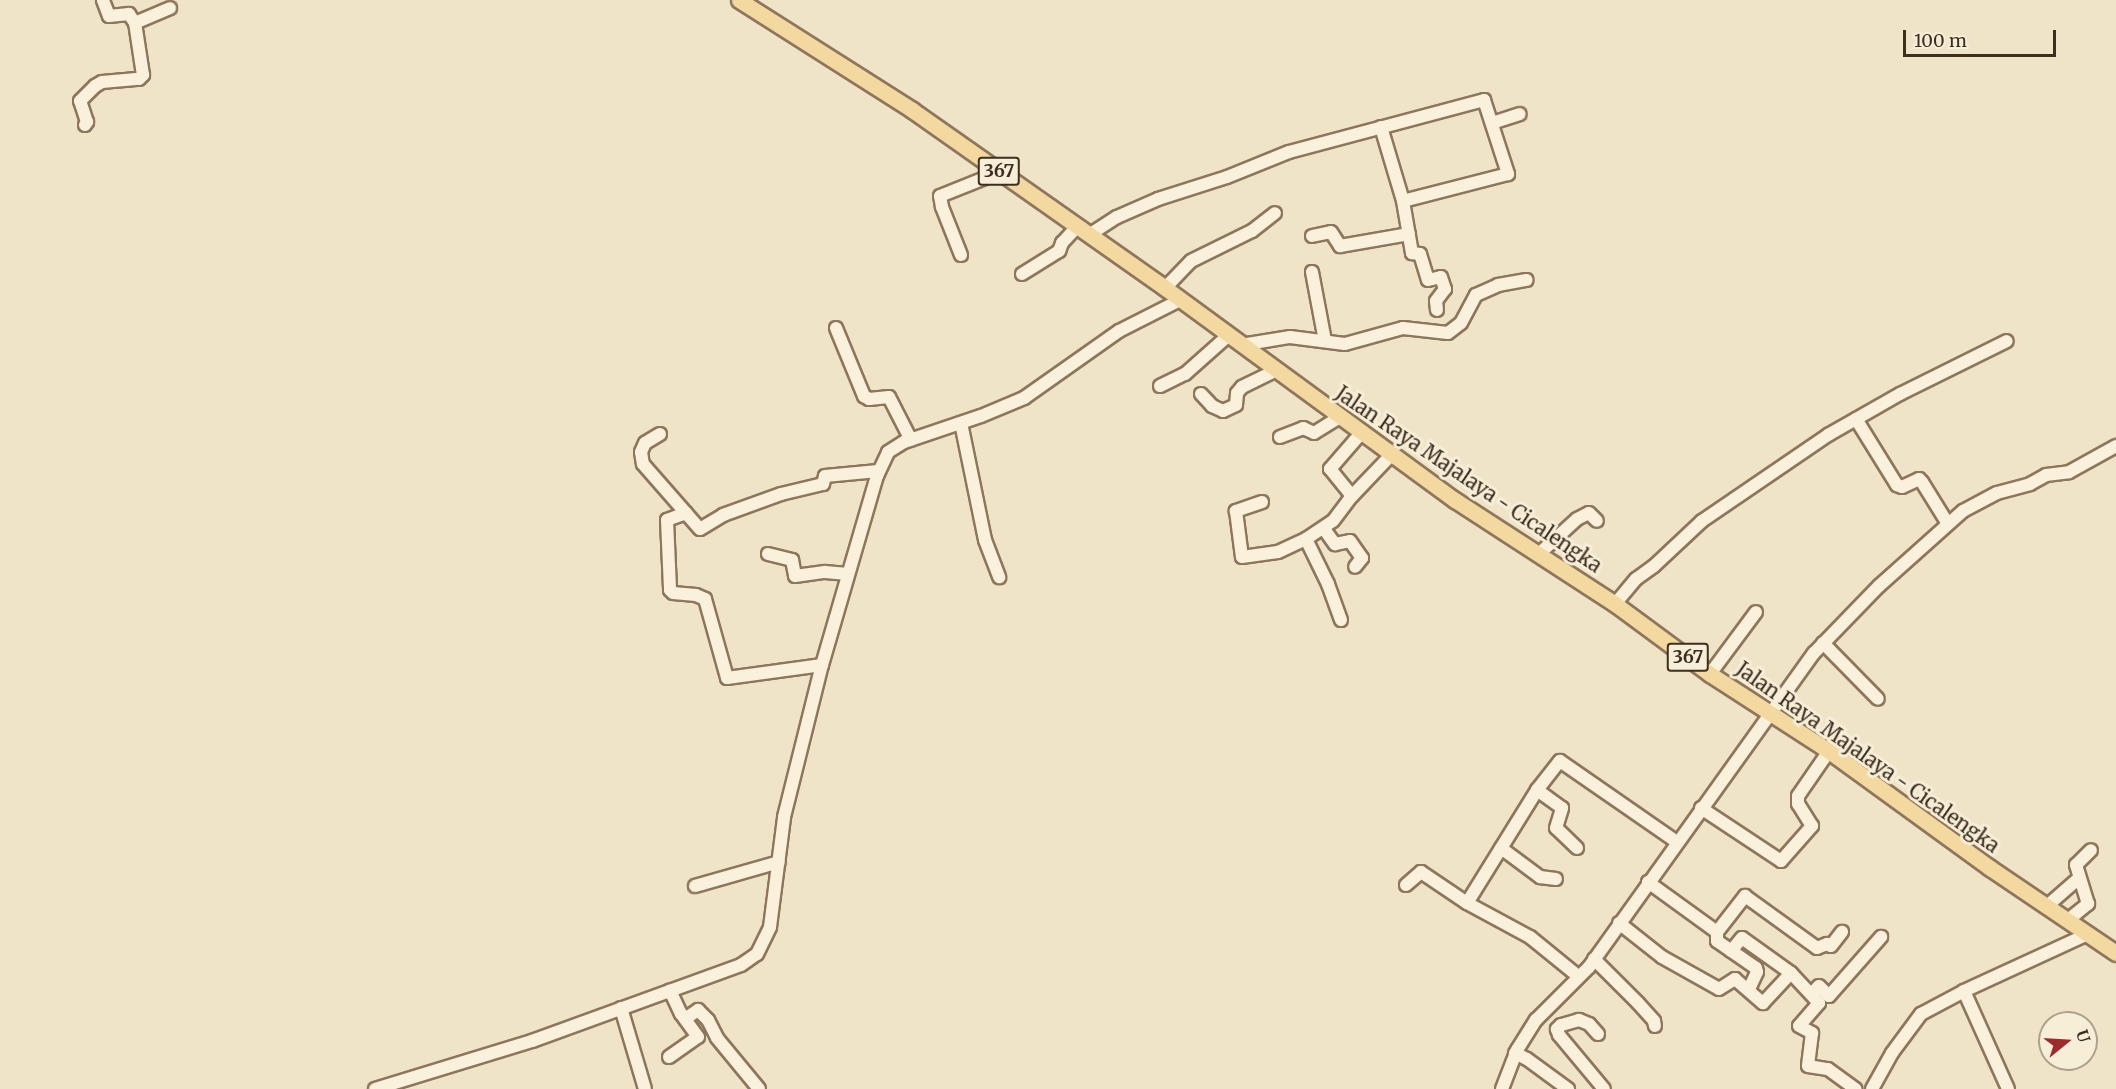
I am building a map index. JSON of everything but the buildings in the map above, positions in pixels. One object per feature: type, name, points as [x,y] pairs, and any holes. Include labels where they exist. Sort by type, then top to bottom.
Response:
[{"type":"main road","name":"Jalan Raya Majalaya - Cicalengka","points":[[739,0],[912,110],[1165,288],[1455,500],[1540,553],[1615,604],[1710,674],[1829,751],[2116,953]]},
{"type":"street","points":[[85,124],[87,122],[80,101],[95,86],[142,77],[135,23],[129,14],[109,16],[102,0]]},
{"type":"street","points":[[135,23],[170,8]]},
{"type":"street","points":[[1022,274],[1059,251],[1062,243],[1083,231],[1158,199],[1227,177],[1289,152],[1481,99],[1486,102],[1508,174],[1403,201]]},
{"type":"street","points":[[1492,123],[1520,114]]},
{"type":"street","points":[[1381,127],[1403,201],[1412,253],[1420,254],[1428,279],[1441,278],[1445,290],[1436,301],[1437,310]]},
{"type":"street","points":[[961,255],[942,207],[940,196],[999,172]]},
{"type":"street","points":[[1165,288],[1191,261],[1252,231],[1275,213]]},
{"type":"street","points":[[1312,236],[1331,232],[1340,246],[1409,234]]},
{"type":"street","points":[[1312,272],[1325,341]]},
{"type":"street","points":[[1252,353],[1290,337],[1345,344],[1403,328],[1449,333],[1461,323],[1476,295],[1498,285],[1527,280]]},
{"type":"street","points":[[384,1088],[532,1041],[741,965],[757,954],[770,927],[784,817],[822,666],[878,471],[888,452],[911,440],[1024,398],[1119,332],[1180,300]]},
{"type":"street","points":[[836,328],[864,396],[869,399],[889,397],[911,440]]},
{"type":"street","points":[[1160,386],[1185,374],[1229,335]]},
{"type":"street","points":[[1615,604],[1636,579],[1654,566],[1702,521],[1828,435],[1900,393],[2007,341]]},
{"type":"street","points":[[1201,394],[1215,409],[1223,411],[1236,405],[1237,393],[1242,387],[1277,370]]},
{"type":"street","points":[[1280,437],[1303,428],[1313,433],[1340,417]]},
{"type":"street","points":[[1856,419],[1897,485],[1902,487],[1919,480],[1922,482],[1948,524]]},
{"type":"street","points":[[961,423],[985,540],[999,577]]},
{"type":"street","points":[[1352,496],[1330,469],[1362,432]]},
{"type":"street","points":[[660,434],[645,443],[641,452],[643,464],[700,529],[723,515],[781,494],[823,484],[825,476],[878,471]]},
{"type":"street","points":[[1502,1089],[1515,1053],[1536,1020],[1594,959],[1770,712],[1823,644],[1879,586],[1963,511],[1993,495],[2030,484],[2046,475],[2069,472],[2116,446]]},
{"type":"street","points":[[1262,502],[1236,511],[1242,557],[1278,552],[1324,529],[1393,453]]},
{"type":"street","points":[[686,513],[667,520],[670,590],[673,593],[696,595],[705,599],[728,678],[822,666]]},
{"type":"street","points":[[1540,553],[1577,519],[1589,513],[1597,521]]},
{"type":"street","points":[[1324,529],[1335,544],[1350,541],[1362,558],[1355,567]]},
{"type":"street","points":[[1306,539],[1328,584],[1341,620]]},
{"type":"street","points":[[768,554],[792,560],[795,576],[825,572],[848,574]]},
{"type":"street","points":[[1710,674],[1756,612]]},
{"type":"street","points":[[1823,644],[1878,699]]},
{"type":"street","points":[[1701,808],[1781,861],[1812,826],[1798,804],[1798,796],[1829,751]]},
{"type":"street","points":[[1467,903],[1537,790],[1557,763],[1562,761],[1677,842]]},
{"type":"street","points":[[1537,790],[1562,808],[1556,828],[1577,848]]},
{"type":"street","points":[[1501,848],[1540,877],[1556,879]]},
{"type":"street","points":[[2068,920],[2088,904],[2078,879],[2076,865],[2091,850]]},
{"type":"street","points":[[695,886],[779,862]]},
{"type":"street","points":[[1406,885],[1421,872],[1467,903],[1530,937],[1578,976]]},
{"type":"street","points":[[2048,906],[2078,879]]},
{"type":"street","points":[[1648,882],[1717,932]]},
{"type":"street","points":[[1749,988],[1757,969],[1717,941],[1717,932],[1744,896],[1816,948],[1827,944],[1831,946],[1842,932]]},
{"type":"street","points":[[1619,923],[1662,957],[1719,989],[1735,979],[1765,1003],[1791,973]]},
{"type":"street","points":[[1872,1089],[1892,1053],[1921,1014],[1964,991],[2088,934]]},
{"type":"street","points":[[1811,994],[1819,986],[1829,996],[1881,937]]},
{"type":"street","points":[[1731,951],[1742,938],[1791,973],[1811,994],[1819,1004],[1799,1026],[1812,1033],[1808,1066],[1828,1069],[1856,1089]]},
{"type":"street","points":[[1594,959],[1653,1019],[1655,1026]]},
{"type":"street","points":[[669,1057],[698,1037],[685,1019],[670,990]]},
{"type":"street","points":[[1964,991],[2008,1089]]},
{"type":"street","points":[[621,1008],[645,1089]]},
{"type":"street","points":[[1548,1008],[1561,1025]]},
{"type":"street","points":[[685,1019],[698,1010],[708,1020],[717,1038],[759,1089]]},
{"type":"street","points":[[1598,1034],[1582,1021],[1561,1025],[1557,1029],[1558,1035],[1604,1089]]},
{"type":"street","points":[[1515,1053],[1568,1089]]}]
